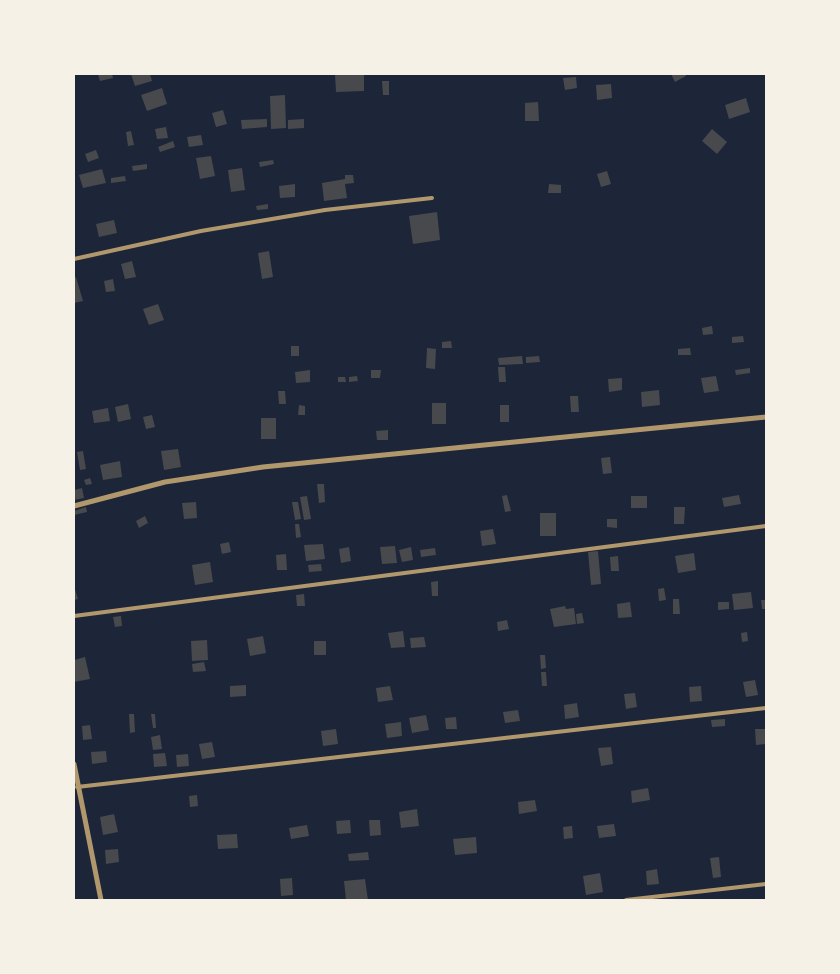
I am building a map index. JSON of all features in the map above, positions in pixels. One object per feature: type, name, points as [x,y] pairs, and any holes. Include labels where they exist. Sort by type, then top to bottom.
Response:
[{"type":"street","points":[[74,506],[164,482],[263,467],[766,417]]},
{"type":"street","points":[[74,764],[101,900]]},
{"type":"lane","points":[[74,259],[201,231],[325,210],[432,198]]},
{"type":"lane","points":[[74,616],[766,526]]},
{"type":"lane","points":[[78,787],[766,708]]},
{"type":"lane","points":[[626,900],[766,884]]},
{"type":"shaded area","points":[[74,74],[766,74],[766,900],[74,900]]},
{"type":"building","points":[[98,74],[112,74],[113,78],[100,81]]},
{"type":"building","points":[[131,74],[150,74],[152,81],[135,86]]},
{"type":"building","points":[[335,74],[364,74],[364,91],[336,92]]},
{"type":"building","points":[[671,74],[685,74],[686,76],[675,82]]},
{"type":"building","points":[[576,77],[577,88],[565,90],[563,78]]},
{"type":"building","points":[[382,81],[389,81],[389,95],[383,95]]},
{"type":"building","points":[[611,84],[612,98],[597,100],[596,85]]},
{"type":"building","points":[[162,88],[167,104],[147,111],[141,95]]},
{"type":"building","points":[[285,95],[286,128],[271,129],[270,96]]},
{"type":"building","points":[[746,98],[750,112],[729,119],[725,105]]},
{"type":"building","points":[[538,102],[539,121],[525,121],[525,103]]},
{"type":"building","points":[[223,110],[227,124],[216,127],[212,113]]},
{"type":"building","points":[[267,119],[267,127],[242,129],[241,120]]},
{"type":"building","points":[[304,119],[304,128],[288,129],[288,120]]},
{"type":"building","points":[[166,127],[168,138],[157,139],[155,129]]},
{"type":"building","points":[[712,129],[727,142],[717,154],[702,141]]},
{"type":"building","points":[[131,131],[134,145],[128,146],[126,132]]},
{"type":"building","points":[[201,135],[203,145],[189,147],[187,137]]},
{"type":"building","points":[[173,141],[175,147],[160,152],[158,147]]},
{"type":"building","points":[[96,150],[99,158],[88,162],[85,154]]},
{"type":"building","points":[[211,156],[215,176],[200,179],[196,158]]},
{"type":"building","points":[[273,160],[274,164],[260,167],[259,162]]},
{"type":"building","points":[[147,164],[147,169],[133,171],[132,166]]},
{"type":"building","points":[[242,168],[245,190],[231,192],[228,170]]},
{"type":"building","points":[[102,169],[106,183],[83,188],[79,175]]},
{"type":"building","points":[[607,171],[611,184],[601,187],[597,174]]},
{"type":"building","points":[[345,175],[353,175],[354,183],[345,184],[347,198],[324,201],[322,183],[345,179]]},
{"type":"building","points":[[125,176],[126,181],[111,183],[111,178]]},
{"type":"building","points":[[295,184],[295,197],[280,198],[279,186]]},
{"type":"building","points":[[549,184],[561,185],[561,193],[548,193]]},
{"type":"building","points":[[268,204],[268,209],[257,210],[256,206]]},
{"type":"building","points":[[437,212],[440,240],[413,244],[409,216]]},
{"type":"building","points":[[114,220],[117,233],[99,237],[96,224]]},
{"type":"building","points":[[269,251],[273,277],[262,279],[258,253]]},
{"type":"building","points":[[132,261],[136,277],[125,279],[121,264]]},
{"type":"building","points":[[76,277],[83,301],[74,303],[74,278]]},
{"type":"building","points":[[113,279],[115,291],[106,292],[104,281]]},
{"type":"building","points":[[158,304],[164,320],[149,325],[143,309]]},
{"type":"building","points":[[712,326],[713,334],[703,335],[702,328]]},
{"type":"building","points":[[743,336],[744,342],[732,343],[732,337]]},
{"type":"building","points":[[451,341],[452,348],[442,348],[442,342]]},
{"type":"building","points":[[291,346],[299,346],[299,356],[291,356]]},
{"type":"building","points":[[427,348],[436,349],[435,369],[426,368]]},
{"type":"building","points":[[690,348],[691,355],[678,355],[678,349]]},
{"type":"building","points":[[522,356],[523,364],[499,365],[498,358]]},
{"type":"building","points":[[539,356],[540,362],[526,363],[526,357]]},
{"type":"building","points":[[498,367],[505,367],[506,382],[499,382]]},
{"type":"building","points":[[750,368],[750,373],[736,375],[735,370]]},
{"type":"building","points":[[310,370],[310,382],[296,383],[295,372]]},
{"type":"building","points":[[371,370],[381,370],[380,378],[371,378]]},
{"type":"building","points":[[357,376],[358,381],[349,382],[349,377]]},
{"type":"building","points":[[716,376],[719,391],[704,393],[701,378]]},
{"type":"building","points":[[338,377],[345,377],[346,382],[338,382]]},
{"type":"building","points":[[622,378],[622,390],[609,392],[608,379]]},
{"type":"building","points":[[659,390],[660,405],[642,407],[641,392]]},
{"type":"building","points":[[278,391],[285,391],[286,404],[279,404]]},
{"type":"building","points":[[570,396],[578,396],[579,412],[571,412]]},
{"type":"building","points":[[432,403],[446,403],[446,424],[432,424]]},
{"type":"building","points":[[128,404],[131,419],[118,422],[115,407]]},
{"type":"building","points":[[299,405],[305,406],[305,415],[298,415]]},
{"type":"building","points":[[500,405],[509,405],[509,422],[500,422]]},
{"type":"building","points":[[108,408],[110,421],[94,423],[92,411]]},
{"type":"building","points":[[152,415],[155,427],[146,429],[143,417]]},
{"type":"building","points":[[261,418],[276,418],[276,439],[261,439]]},
{"type":"building","points":[[388,430],[388,440],[377,440],[376,431]]},
{"type":"building","points":[[178,449],[181,467],[164,470],[161,451]]},
{"type":"building","points":[[83,451],[86,469],[80,470],[77,452]]},
{"type":"building","points":[[610,457],[612,473],[603,474],[601,458]]},
{"type":"building","points":[[120,461],[122,477],[103,480],[100,465]]},
{"type":"building","points":[[90,478],[92,484],[86,485],[84,480]]},
{"type":"building","points":[[317,484],[324,484],[325,502],[319,503]]},
{"type":"building","points":[[82,488],[84,498],[74,500],[74,490]]},
{"type":"building","points":[[507,495],[511,511],[505,512],[502,496]]},
{"type":"building","points":[[739,495],[741,504],[724,507],[722,498]]},
{"type":"building","points":[[307,496],[311,519],[304,520],[300,497]]},
{"type":"building","points":[[631,496],[647,496],[647,508],[631,508]]},
{"type":"building","points":[[196,502],[197,518],[184,519],[182,503]]},
{"type":"building","points":[[292,502],[298,502],[301,519],[295,520]]},
{"type":"building","points":[[86,507],[87,512],[74,515],[74,511]]},
{"type":"building","points":[[674,507],[685,507],[684,524],[674,524]]},
{"type":"building","points":[[540,513],[556,513],[556,536],[540,536]]},
{"type":"building","points":[[145,516],[148,523],[139,528],[136,521]]},
{"type":"building","points":[[607,519],[617,519],[617,528],[607,527]]},
{"type":"building","points":[[295,524],[299,524],[301,537],[296,538]]},
{"type":"building","points":[[493,529],[496,544],[482,546],[480,531]]},
{"type":"building","points":[[229,542],[231,552],[222,554],[220,544]]},
{"type":"building","points":[[323,544],[325,559],[306,561],[304,545]]},
{"type":"building","points":[[395,546],[397,563],[382,564],[380,547]]},
{"type":"building","points":[[349,547],[351,561],[341,563],[339,549]]},
{"type":"building","points":[[411,547],[413,560],[402,562],[399,550]]},
{"type":"building","points":[[435,548],[436,555],[421,557],[420,550]]},
{"type":"building","points":[[598,551],[601,584],[591,585],[588,552]]},
{"type":"building","points":[[694,553],[696,570],[678,573],[675,556]]},
{"type":"building","points":[[286,554],[287,570],[277,570],[276,555]]},
{"type":"building","points":[[618,556],[619,571],[611,571],[610,557]]},
{"type":"building","points":[[210,562],[213,582],[195,585],[192,565]]},
{"type":"building","points":[[321,564],[322,571],[309,572],[308,565]]},
{"type":"building","points":[[438,581],[438,596],[432,596],[431,582]]},
{"type":"building","points":[[74,586],[78,599],[74,600]]},
{"type":"building","points":[[664,588],[666,600],[659,601],[658,589]]},
{"type":"building","points":[[751,592],[753,608],[734,610],[732,594]]},
{"type":"building","points":[[304,594],[305,606],[297,606],[296,595]]},
{"type":"building","points":[[673,599],[679,599],[680,614],[673,614]]},
{"type":"building","points":[[761,600],[766,600],[766,609],[762,609]]},
{"type":"building","points":[[630,602],[632,617],[618,618],[617,604]]},
{"type":"building","points":[[718,602],[729,602],[729,609],[718,610]]},
{"type":"building","points":[[565,606],[566,609],[574,608],[576,624],[554,627],[550,609]]},
{"type":"building","points":[[582,613],[584,623],[577,624],[576,614]]},
{"type":"building","points":[[121,616],[122,626],[115,627],[113,617]]},
{"type":"building","points":[[507,620],[509,629],[498,631],[497,622]]},
{"type":"building","points":[[403,631],[405,647],[391,648],[388,633]]},
{"type":"building","points":[[747,632],[748,641],[742,642],[741,633]]},
{"type":"building","points":[[263,636],[266,653],[250,656],[247,639]]},
{"type":"building","points":[[424,637],[426,647],[411,648],[410,638]]},
{"type":"building","points":[[207,640],[208,660],[192,661],[191,641]]},
{"type":"building","points":[[314,641],[326,641],[326,655],[314,655]]},
{"type":"building","points":[[540,655],[545,655],[546,668],[541,669]]},
{"type":"building","points":[[85,657],[90,679],[74,682],[74,660]]},
{"type":"building","points":[[204,662],[206,671],[193,672],[192,664]]},
{"type":"building","points":[[541,672],[546,672],[547,686],[542,686]]},
{"type":"building","points":[[755,680],[758,695],[746,697],[743,682]]},
{"type":"building","points":[[246,685],[246,696],[230,697],[230,686]]},
{"type":"building","points":[[390,686],[393,700],[378,702],[376,688]]},
{"type":"building","points":[[701,686],[702,701],[690,702],[689,687]]},
{"type":"building","points":[[635,693],[637,707],[626,709],[624,694]]},
{"type":"building","points":[[577,703],[579,717],[565,719],[564,705]]},
{"type":"building","points":[[518,710],[520,721],[505,723],[503,712]]},
{"type":"building","points":[[129,714],[134,714],[135,732],[130,733]]},
{"type":"building","points":[[151,714],[155,714],[156,728],[153,728]]},
{"type":"building","points":[[426,715],[429,730],[412,733],[409,718]]},
{"type":"building","points":[[456,717],[457,729],[446,729],[445,718]]},
{"type":"building","points":[[725,719],[725,726],[712,727],[711,720]]},
{"type":"building","points":[[401,722],[402,736],[387,738],[385,724]]},
{"type":"building","points":[[90,725],[92,739],[83,740],[82,726]]},
{"type":"building","points":[[336,729],[338,744],[323,746],[321,731]]},
{"type":"building","points":[[755,729],[766,729],[766,744],[756,745]]},
{"type":"building","points":[[160,735],[162,749],[153,750],[151,737]]},
{"type":"building","points":[[212,742],[215,757],[202,759],[199,744]]},
{"type":"building","points":[[611,747],[613,764],[601,766],[598,748]]},
{"type":"building","points":[[106,751],[107,762],[92,764],[91,752]]},
{"type":"building","points":[[165,753],[167,766],[154,767],[153,754]]},
{"type":"building","points":[[188,754],[189,766],[177,767],[176,755]]},
{"type":"building","points":[[648,788],[650,800],[632,803],[631,791]]},
{"type":"building","points":[[197,795],[198,806],[190,807],[189,796]]},
{"type":"building","points":[[535,800],[537,811],[519,814],[518,802]]},
{"type":"building","points":[[417,809],[419,826],[401,828],[399,812]]},
{"type":"building","points":[[114,814],[118,832],[103,835],[100,817]]},
{"type":"building","points":[[350,820],[351,833],[337,834],[336,821]]},
{"type":"building","points":[[369,820],[380,820],[381,835],[370,836]]},
{"type":"building","points":[[614,824],[616,836],[599,838],[597,826]]},
{"type":"building","points":[[307,825],[309,836],[291,839],[289,828]]},
{"type":"building","points":[[572,826],[573,838],[564,839],[563,827]]},
{"type":"building","points":[[237,834],[238,848],[218,849],[217,835]]},
{"type":"building","points":[[476,837],[477,853],[455,855],[453,839]]},
{"type":"building","points":[[118,849],[119,862],[106,864],[105,850]]},
{"type":"building","points":[[368,852],[369,860],[349,861],[348,854]]},
{"type":"building","points":[[719,857],[721,877],[713,878],[710,858]]},
{"type":"building","points":[[657,869],[659,884],[647,885],[646,871]]},
{"type":"building","points":[[600,873],[603,892],[586,895],[583,876]]},
{"type":"building","points":[[292,878],[293,895],[281,896],[280,879]]},
{"type":"building","points":[[365,879],[368,900],[346,900],[344,881]]}]
